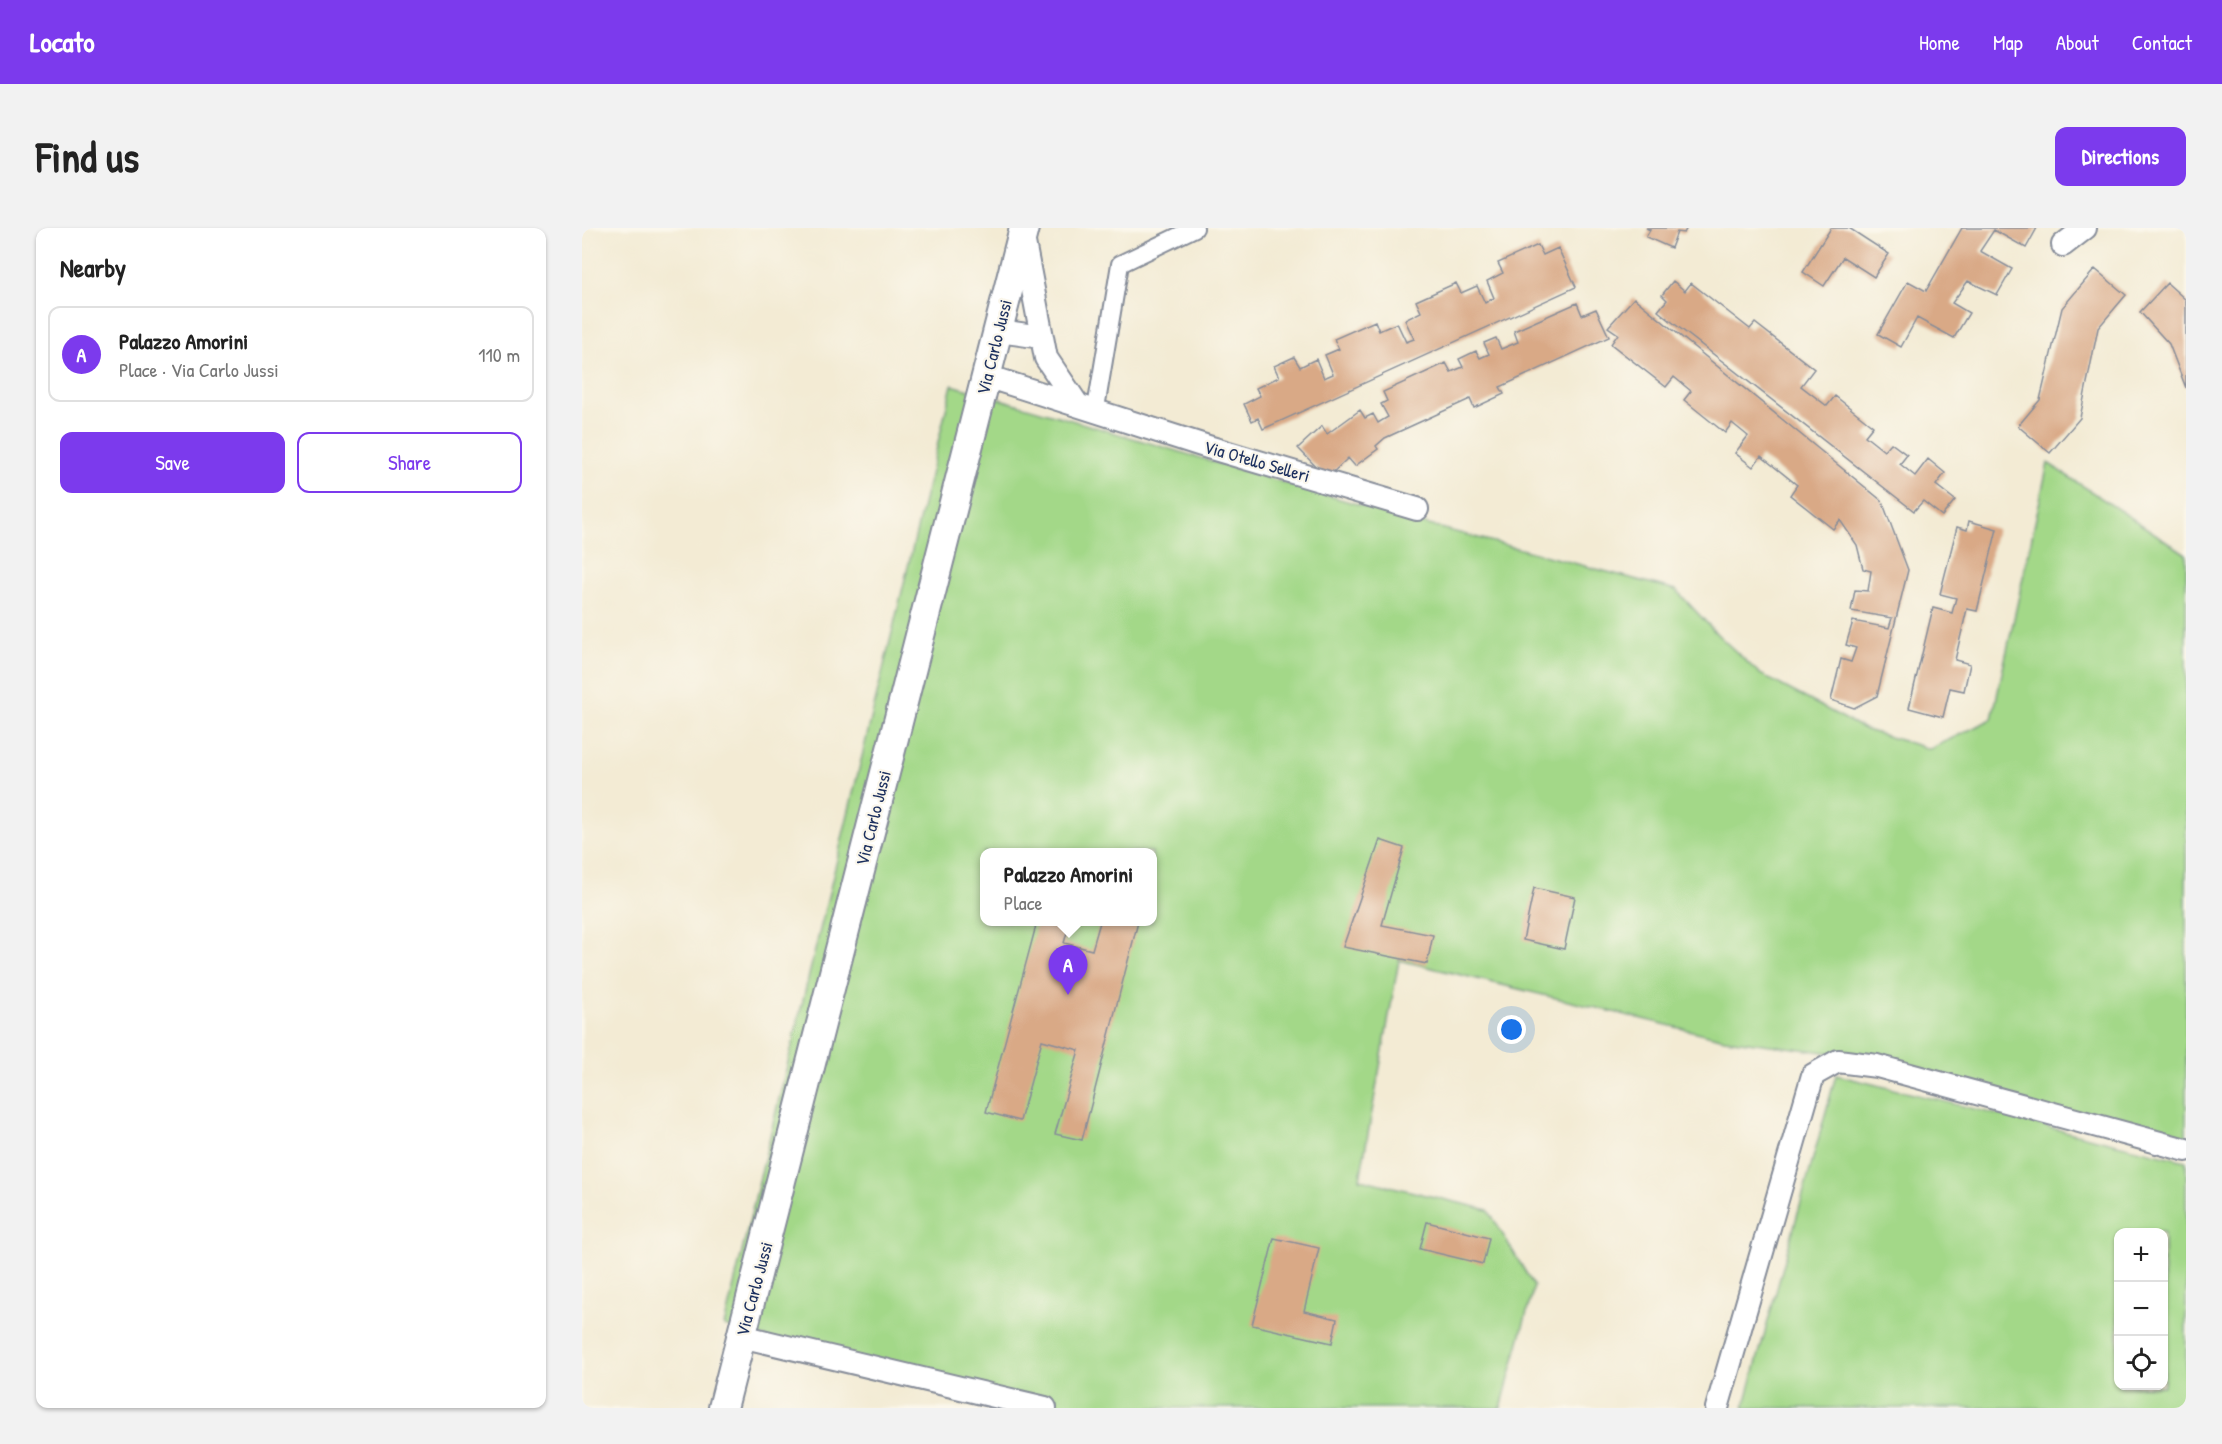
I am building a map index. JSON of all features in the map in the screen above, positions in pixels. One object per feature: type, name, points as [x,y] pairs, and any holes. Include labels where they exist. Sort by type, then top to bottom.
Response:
[{"type":"street","points":[[1023,231],[1046,358],[1087,408],[1097,402],[1120,264],[1195,228]]},
{"type":"street","points":[[2063,245],[2085,228]]},
{"type":"street","name":"Via Carlo Jussi","points":[[723,1408],[1023,231]]},
{"type":"street","points":[[996,336],[1006,332],[1041,337]]},
{"type":"street","name":"Via Otello Selleri","points":[[986,376],[1208,447],[1417,509]]},
{"type":"street","points":[[1717,1408],[1813,1075],[1838,1061],[1877,1066],[2186,1150]]},
{"type":"street","points":[[741,1336],[1045,1408]]},
{"type":"green space","points":[[952,385],[1425,524],[1676,590],[1718,635],[1760,674],[1866,730],[1930,749],[1992,719],[2048,463],[2186,554],[2186,1152],[1832,1053],[1725,1039],[1399,960],[1360,1179],[1488,1210],[1534,1286],[1501,1408],[1026,1408],[724,1326]]},
{"type":"green space","points":[[1836,1075],[2186,1161],[2186,1408],[1744,1408]]},
{"type":"building","points":[[1646,228],[1687,228],[1684,233],[1677,232],[1671,248],[1646,237],[1650,230]]},
{"type":"building","points":[[1831,228],[1849,228],[1889,254],[1874,277],[1843,257],[1824,286],[1803,272]]},
{"type":"building","points":[[1962,228],[2037,228],[2026,248],[1994,230],[1980,251],[2012,269],[1997,295],[1968,281],[1952,303],[1969,313],[1954,338],[1917,318],[1901,347],[1878,334],[1908,281],[1926,291]]},
{"type":"building","points":[[1538,245],[1543,255],[1558,248],[1576,287],[1263,429],[1258,418],[1252,421],[1244,404],[1260,396],[1256,388],[1279,377],[1274,366],[1294,357],[1300,367],[1316,359],[1324,378],[1333,374],[1325,355],[1339,349],[1334,339],[1375,321],[1379,331],[1397,323],[1406,342],[1414,339],[1405,320],[1421,312],[1416,301],[1456,283],[1461,293],[1477,286],[1485,303],[1494,298],[1487,281],[1503,273],[1498,263]]},
{"type":"building","points":[[2095,269],[2126,295],[2098,328],[2080,418],[2050,453],[2018,426],[2040,400],[2062,308]]},
{"type":"building","points":[[1673,281],[1685,291],[1691,283],[1750,329],[1755,323],[1814,369],[1801,386],[1827,406],[1835,396],[1873,426],[1865,436],[1884,451],[1891,443],[1907,455],[1900,464],[1915,476],[1928,459],[1945,473],[1936,485],[1955,500],[1942,516],[1923,501],[1914,511],[1658,311],[1667,300],[1662,295]]},
{"type":"building","points":[[2167,283],[2186,300],[2186,388],[2169,344],[2140,312]]},
{"type":"building","points":[[1634,298],[1882,501],[1908,570],[1877,696],[1854,708],[1831,700],[1841,659],[1851,662],[1856,648],[1846,645],[1853,621],[1889,628],[1892,618],[1851,611],[1855,590],[1868,591],[1871,571],[1863,569],[1857,545],[1840,520],[1833,529],[1790,495],[1797,485],[1761,456],[1753,467],[1735,453],[1748,436],[1732,423],[1725,433],[1684,400],[1691,391],[1674,377],[1666,387],[1611,344],[1618,334],[1608,327]]},
{"type":"building","points":[[1577,303],[1582,315],[1596,309],[1609,337],[1500,387],[1504,394],[1474,408],[1470,399],[1385,438],[1376,446],[1378,449],[1355,466],[1348,458],[1327,478],[1298,448],[1322,426],[1327,434],[1360,410],[1365,418],[1373,414],[1378,423],[1388,417],[1381,404],[1387,401],[1383,392],[1446,363],[1451,372],[1463,367],[1459,359],[1476,351],[1480,358],[1489,354],[1484,343],[1496,338],[1501,349],[1518,342],[1514,331]]},
{"type":"building","points":[[1969,521],[1997,529],[1977,611],[1967,609],[1955,660],[1970,664],[1964,691],[1950,688],[1943,717],[1909,708],[1933,608],[1952,613],[1956,598],[1940,594],[1957,527],[1967,530]]},
{"type":"building","points":[[1380,840],[1404,848],[1382,925],[1433,935],[1427,964],[1343,947]]},
{"type":"building","points":[[1534,888],[1575,897],[1564,949],[1523,940]]},
{"type":"building","points":[[1036,926],[1069,926],[1064,943],[1092,950],[1099,926],[1137,926],[1082,1140],[1055,1134],[1079,1050],[1042,1040],[1020,1121],[986,1112]]},
{"type":"building","points":[[1427,1222],[1489,1238],[1483,1264],[1420,1249]]},
{"type":"building","points":[[1274,1238],[1319,1248],[1304,1311],[1337,1319],[1332,1343],[1252,1325]]},
{"type":"place","name":"Palazzo Amorini","points":[[1068,995]]}]
